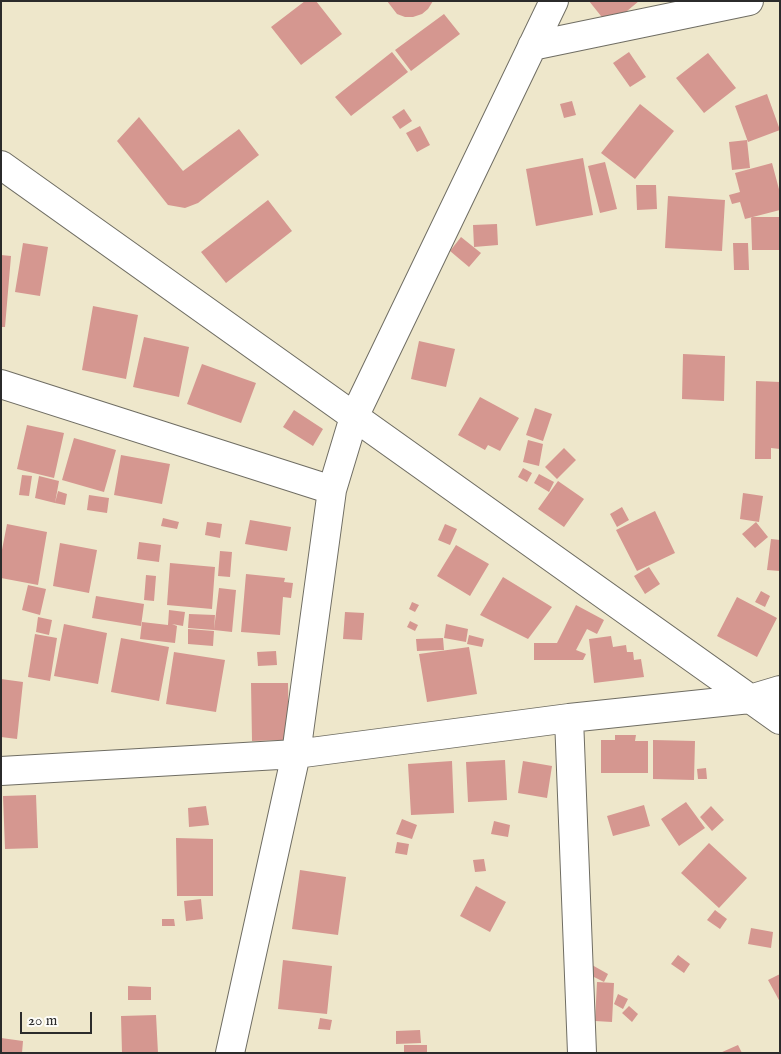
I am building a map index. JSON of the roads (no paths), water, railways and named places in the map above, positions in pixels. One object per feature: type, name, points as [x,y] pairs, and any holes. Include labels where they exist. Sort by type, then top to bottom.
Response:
[{"type":"street","points":[[230,1053],[296,754],[332,490],[354,417],[554,1]]},
{"type":"street","points":[[532,46],[749,1]]},
{"type":"street","points":[[1,165],[780,720]]},
{"type":"street","points":[[1,384],[332,490]]},
{"type":"street","points":[[1,771],[296,754],[568,718],[750,699],[780,690]]},
{"type":"street","points":[[568,718],[582,1053]]}]
